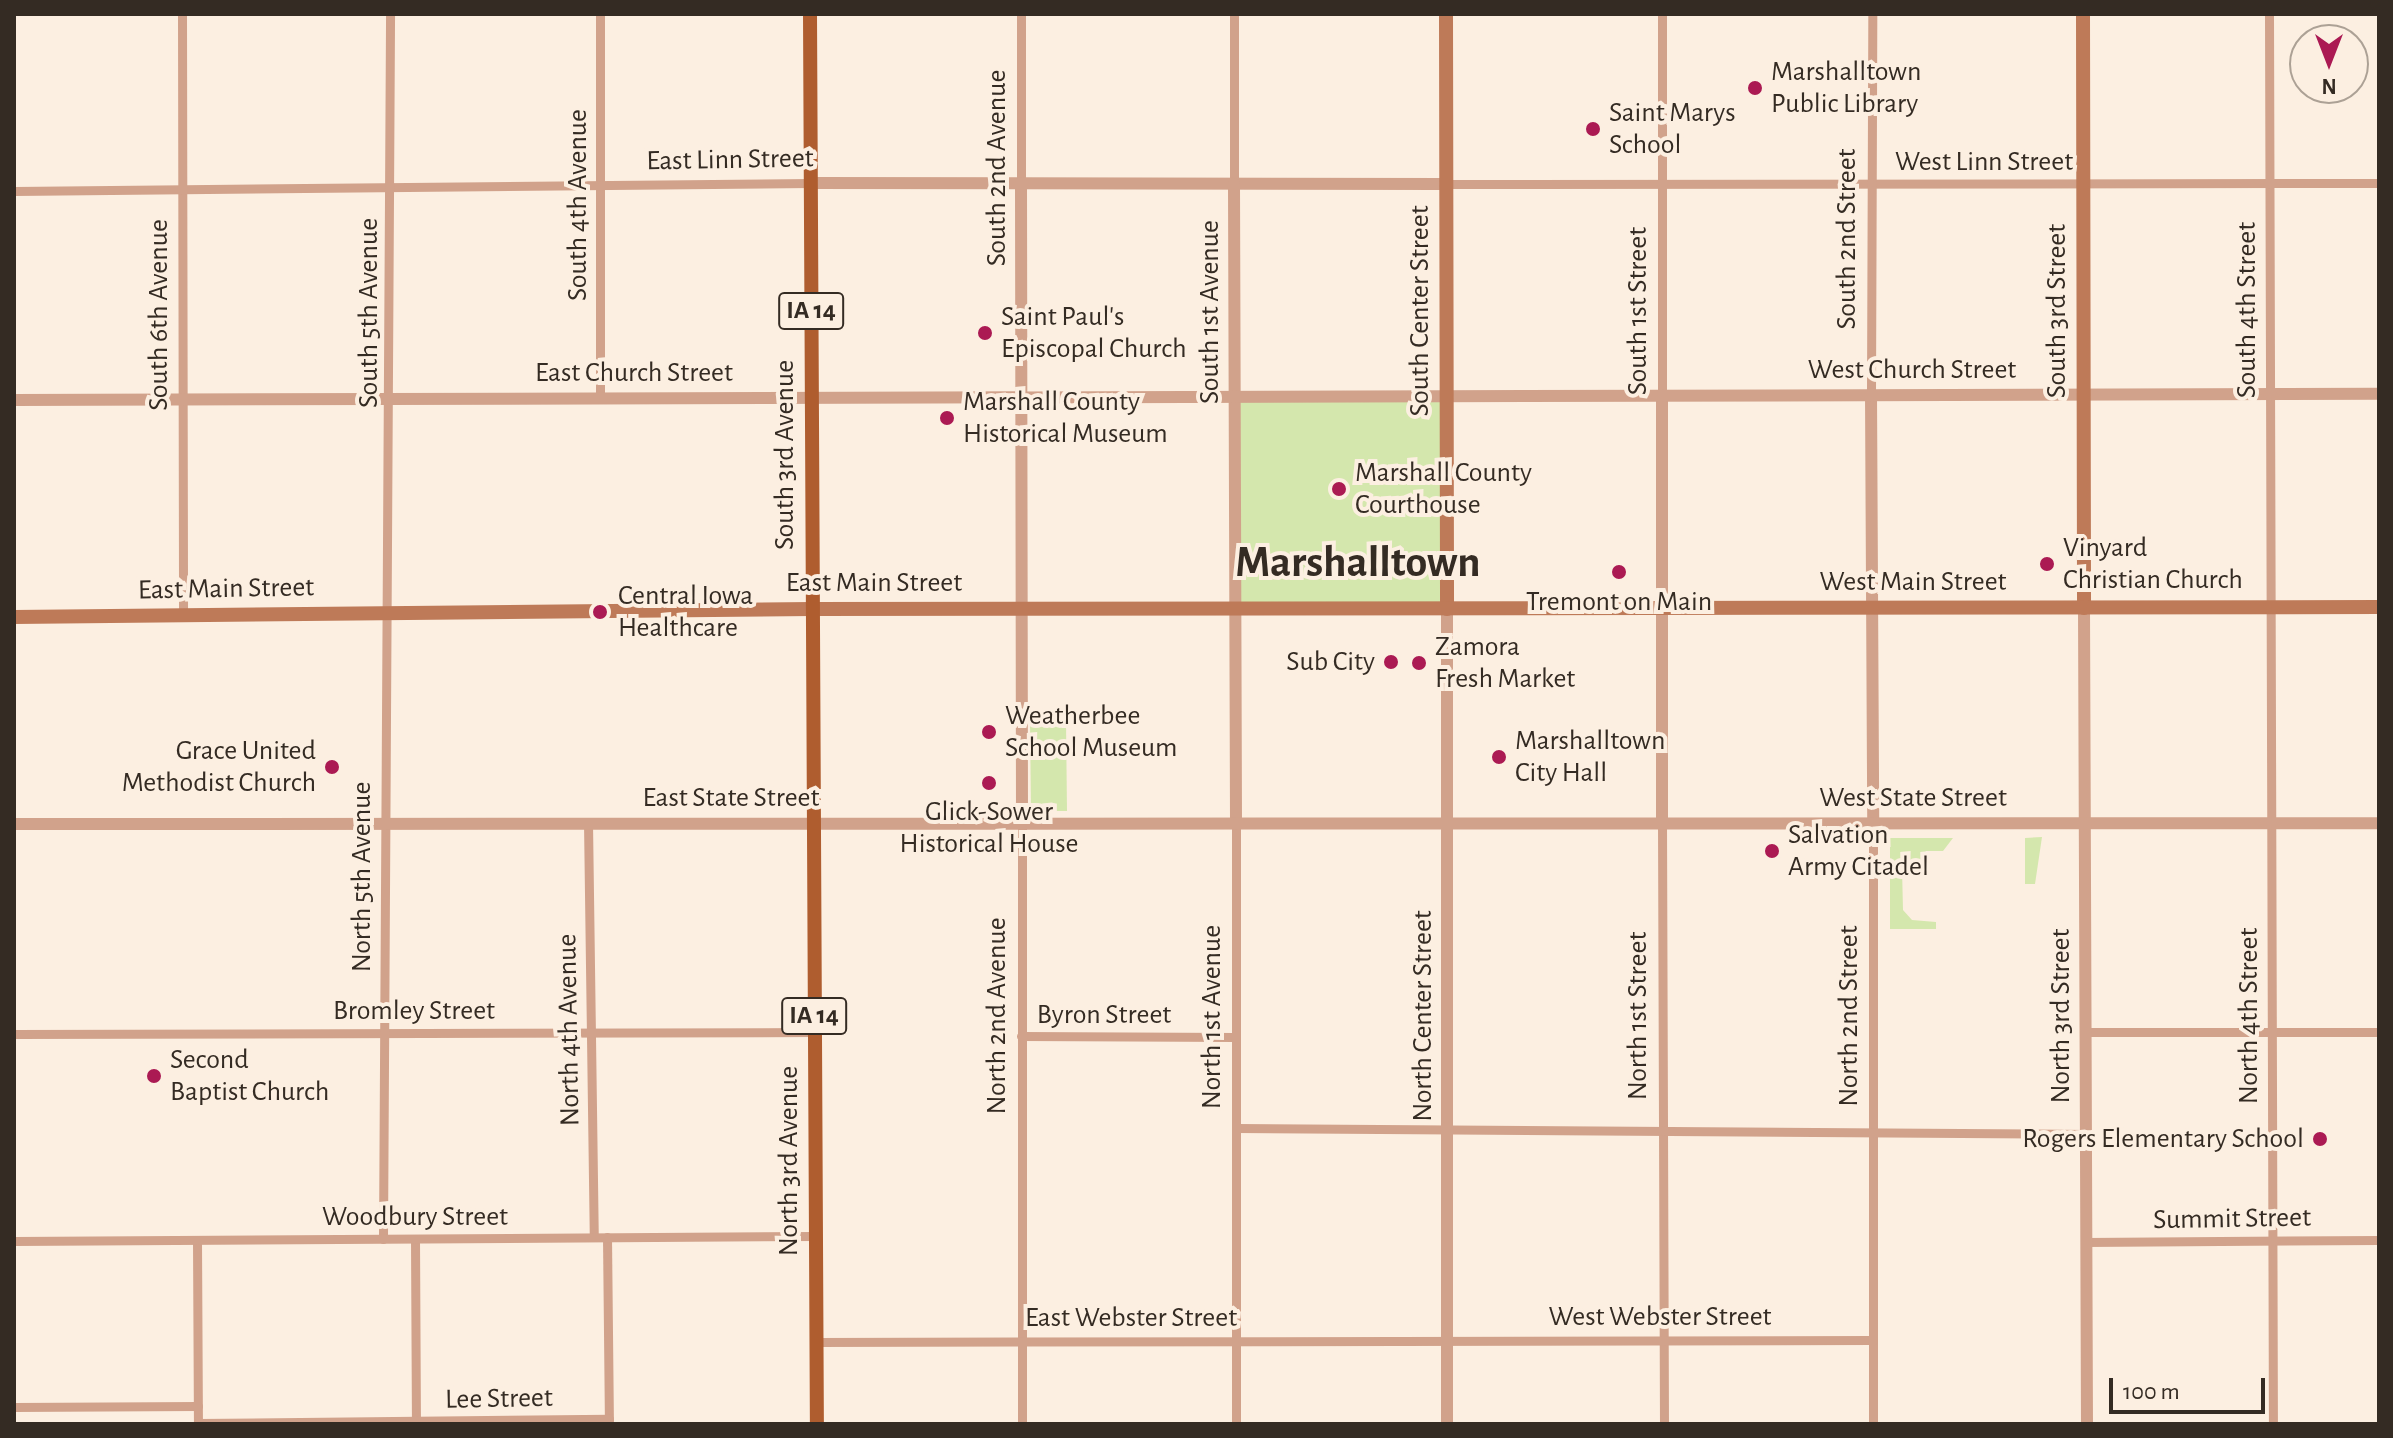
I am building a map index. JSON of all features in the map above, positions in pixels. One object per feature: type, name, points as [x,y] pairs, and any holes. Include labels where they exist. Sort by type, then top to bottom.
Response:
[{"type":"main road","name":"South 3rd Avenue","points":[[810,14],[812,609]]},
{"type":"main road","name":"South Center Street","points":[[1446,14],[1447,609]]},
{"type":"main road","name":"South 3rd Street","points":[[2083,14],[2084,608]]},
{"type":"main road","name":"West Main Street","points":[[1447,609],[2379,607]]},
{"type":"main road","name":"East Main Street","points":[[14,617],[812,609],[1447,609]]},
{"type":"main road","name":"North 3rd Avenue","points":[[812,609],[817,1424]]},
{"type":"street","name":"South 6th Avenue","points":[[182,14],[183,616]]},
{"type":"street","name":"South 5th Avenue","points":[[388,612],[390,14]]},
{"type":"street","name":"South 4th Avenue","points":[[600,14],[600,397]]},
{"type":"street","name":"South 2nd Avenue","points":[[1021,14],[1021,609]]},
{"type":"street","name":"South 1st Avenue","points":[[1234,14],[1235,609]]},
{"type":"street","name":"South 1st Street","points":[[1662,14],[1662,608]]},
{"type":"street","name":"South 2nd Street","points":[[1871,609],[1872,14]]},
{"type":"street","name":"South 4th Street","points":[[2269,14],[2269,607]]},
{"type":"street","name":"East Linn Street","points":[[14,191],[811,183],[1446,184]]},
{"type":"street","name":"West Linn Street","points":[[1446,184],[2379,183]]},
{"type":"street","name":"East Church Street","points":[[14,400],[1446,393]]},
{"type":"street","name":"West Church Street","points":[[1446,393],[1662,396],[2379,394]]},
{"type":"street","name":"North 4th Street","points":[[2269,607],[2273,1424]]},
{"type":"street","name":"North 1st Street","points":[[1662,608],[1664,1424]]},
{"type":"street","name":"North 3rd Street","points":[[2084,608],[2087,1424]]},
{"type":"street","name":"North 2nd Avenue","points":[[1021,609],[1022,1424]]},
{"type":"street","name":"North 1st Avenue","points":[[1235,609],[1236,1424]]},
{"type":"street","name":"North Center Street","points":[[1447,609],[1447,1424]]},
{"type":"street","name":"North 2nd Street","points":[[1871,609],[1873,1424]]},
{"type":"street","name":"North 5th Avenue","points":[[383,1239],[388,612]]},
{"type":"street","name":"East State Street","points":[[14,824],[811,821],[1447,824]]},
{"type":"street","name":"West State Street","points":[[1447,824],[1873,821],[2379,823]]},
{"type":"street","name":"North 4th Avenue","points":[[588,822],[594,1237]]},
{"type":"street","name":"Bromley Street","points":[[14,1034],[814,1032]]},
{"type":"street","points":[[2085,1032],[2379,1032]]},
{"type":"street","name":"Byron Street","points":[[1021,1036],[1235,1037]]},
{"type":"street","points":[[1236,1128],[1447,1126],[2086,1134]]},
{"type":"street","name":"Woodbury Street","points":[[14,1241],[815,1236]]},
{"type":"street","points":[[607,1237],[609,1422]]},
{"type":"street","points":[[415,1239],[416,1423]]},
{"type":"street","points":[[197,1240],[198,1424]]},
{"type":"street","name":"Summit Street","points":[[2086,1242],[2379,1240]]},
{"type":"street","name":"East Webster Street","points":[[816,1342],[1446,1338]]},
{"type":"street","name":"West Webster Street","points":[[1446,1338],[1873,1340]]},
{"type":"street","points":[[14,1407],[198,1406]]},
{"type":"street","name":"Lee Street","points":[[198,1424],[609,1422]]},
{"type":"green space","points":[[1446,393],[1447,609],[1235,609],[1234,394]]},
{"type":"green space","points":[[1030,721],[1066,721],[1067,811],[1031,811]]},
{"type":"green space","points":[[2042,837],[2035,884],[2025,884],[2025,838]]},
{"type":"green space","points":[[1890,838],[1953,838],[1943,851],[1926,851],[1921,860],[1902,868],[1903,910],[1912,920],[1936,922],[1936,929],[1890,929]]},
{"type":"place","name":"Marshalltown Public Library","points":[[1755,88]]},
{"type":"place","name":"Saint Marys School","points":[[1593,129]]},
{"type":"place","name":"Saint Paul's Episcopal Church","points":[[985,333]]},
{"type":"place","name":"Marshall County Historical Museum","points":[[947,418]]},
{"type":"place","name":"Marshall County Courthouse","points":[[1339,489]]},
{"type":"place","name":"Vinyard Christian Church","points":[[2047,564]]},
{"type":"place","name":"Tremont on Main","points":[[1619,572]]},
{"type":"place","name":"Central Iowa Healthcare","points":[[600,612]]},
{"type":"place","name":"Sub City","points":[[1391,662]]},
{"type":"place","name":"Zamora Fresh Market","points":[[1419,663]]},
{"type":"place","name":"Weatherbee School Museum","points":[[989,732]]},
{"type":"place","name":"Marshalltown City Hall","points":[[1499,757]]},
{"type":"place","name":"Grace United Methodist Church","points":[[332,767]]},
{"type":"place","name":"Glick-Sower Historical House","points":[[989,783]]},
{"type":"place","name":"Salvation Army Citadel","points":[[1772,851]]},
{"type":"place","name":"Second Baptist Church","points":[[154,1076]]},
{"type":"place","name":"Rogers Elementary School","points":[[2320,1139]]},
{"type":"district","name":"Marshalltown","points":[[1358,563]]}]
